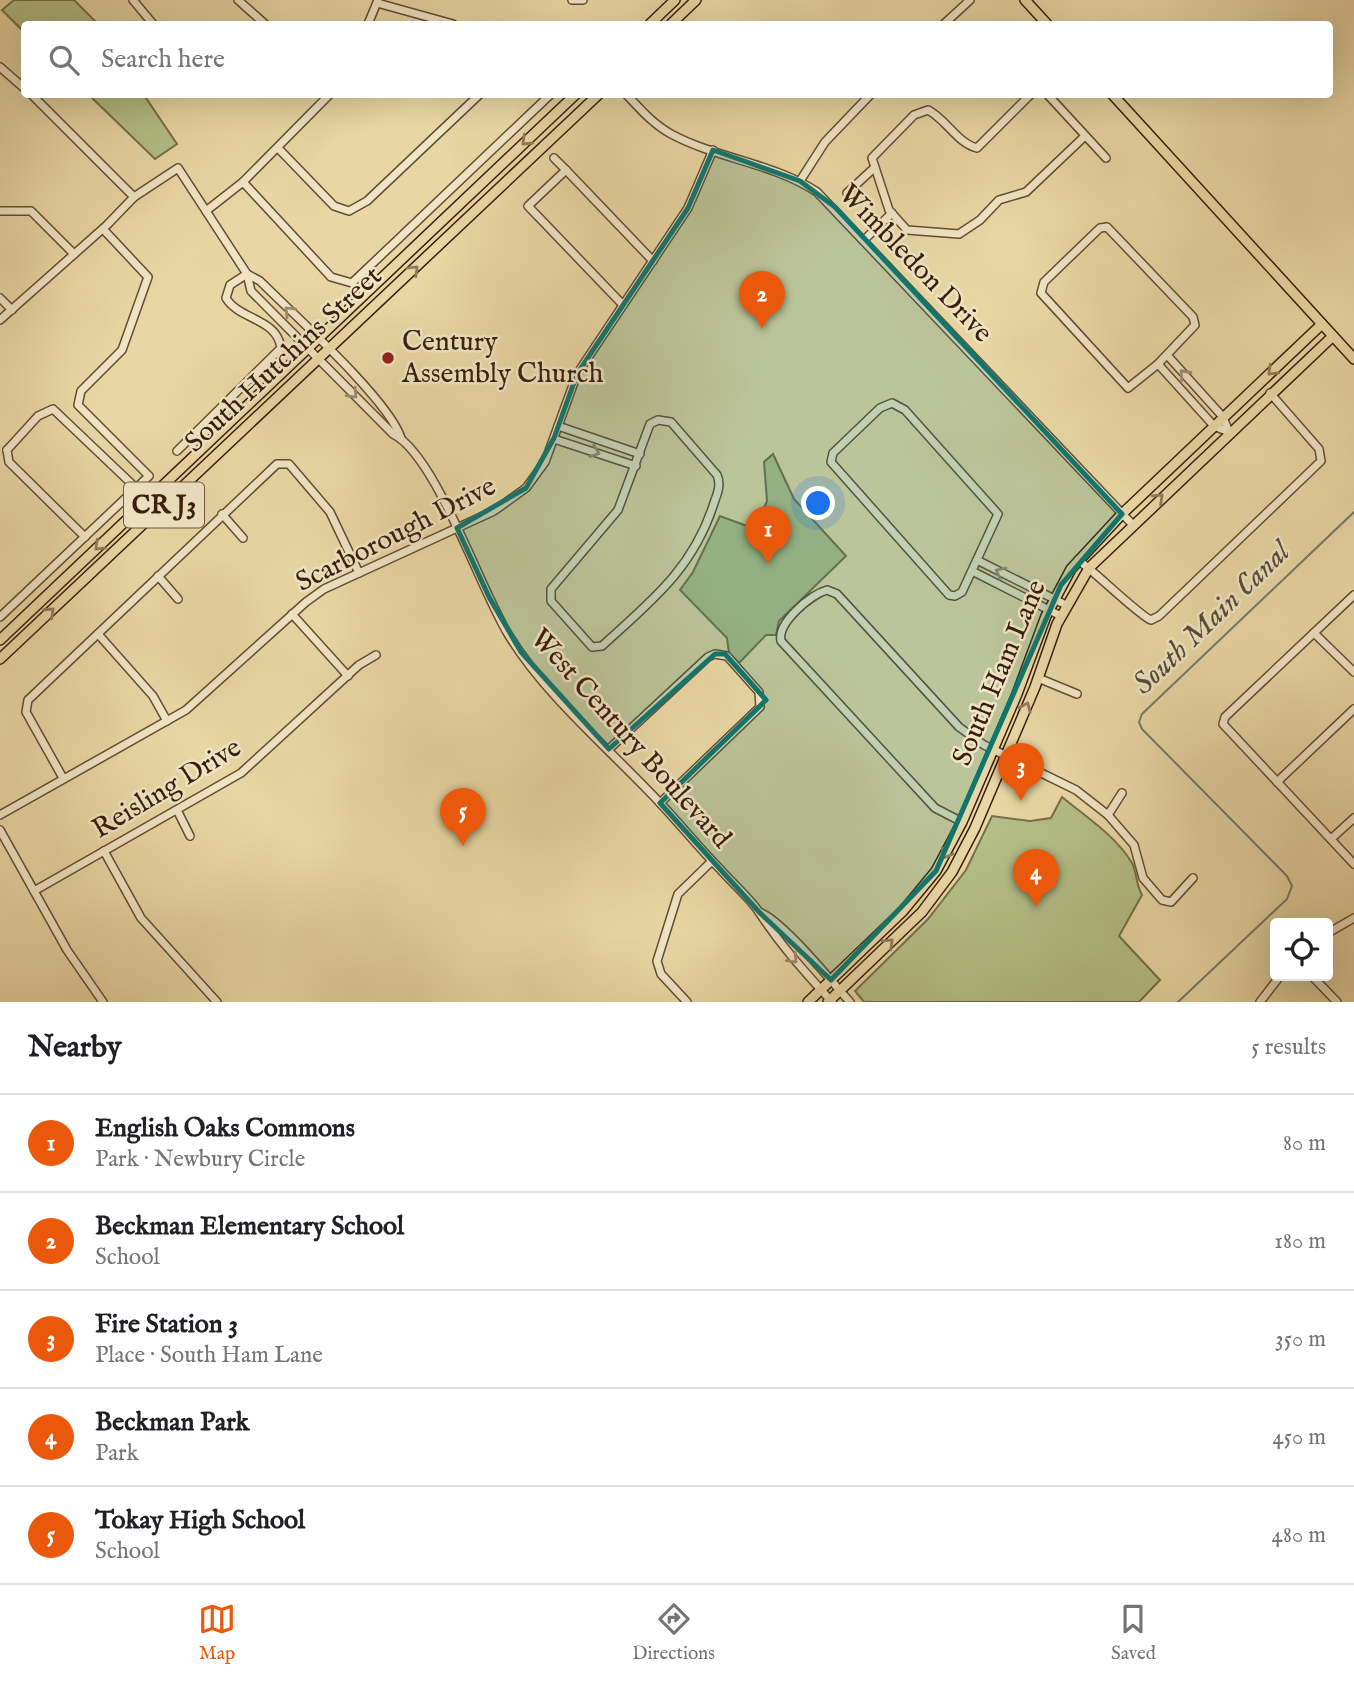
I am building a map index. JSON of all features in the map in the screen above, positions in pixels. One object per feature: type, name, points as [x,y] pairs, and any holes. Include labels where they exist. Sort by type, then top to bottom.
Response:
[{"type":"main road","points":[[653,21],[675,0]]},
{"type":"main road","points":[[1025,0],[1044,21]]},
{"type":"main road","points":[[674,21],[692,1]]},
{"type":"main road","name":"South Hutchins Street","points":[[0,640],[572,98]]},
{"type":"main road","name":"South Hutchins Street","points":[[0,659],[595,98]]},
{"type":"main road","points":[[1115,98],[1354,359]]},
{"type":"main road","name":"South Ham Lane","points":[[808,1002],[923,890],[950,848],[1048,610],[1078,560],[1122,514],[1322,324]]},
{"type":"main road","name":"South Ham Lane","points":[[830,1001],[934,898],[968,844],[1038,678],[1061,616],[1089,568],[1132,524],[1333,336]]},
{"type":"street","points":[[133,0],[150,21]]},
{"type":"street","points":[[238,0],[262,21]]},
{"type":"street","points":[[572,0],[583,0]]},
{"type":"street","points":[[947,21],[970,0]]},
{"type":"street","points":[[369,21],[377,1],[443,21]]},
{"type":"street","points":[[0,66],[21,85]]},
{"type":"street","points":[[0,320],[103,229],[134,197],[36,98]]},
{"type":"street","points":[[206,211],[243,182],[326,98]]},
{"type":"street","points":[[278,148],[334,206],[349,211],[367,201],[477,98]]},
{"type":"street","points":[[243,182],[331,278],[352,283],[547,98]]},
{"type":"street","name":"Wimbledon Drive","points":[[630,98],[646,116],[671,134],[800,181],[835,207],[1132,524]]},
{"type":"street","points":[[800,181],[825,142],[867,98]]},
{"type":"street","points":[[1027,98],[976,148],[968,146],[938,115],[928,110],[914,115],[872,158],[892,213],[907,230],[959,234],[999,200],[1026,192],[1085,136]]},
{"type":"street","points":[[1051,98],[1106,158]]},
{"type":"street","name":"Scarborough Drive","points":[[0,815],[167,721],[202,698],[292,614],[324,589],[494,511],[526,488],[545,462],[577,374],[688,208],[713,150]]},
{"type":"street","points":[[554,158],[653,261]]},
{"type":"street","name":"West Century Boulevard","points":[[134,197],[178,168],[247,274],[251,291],[393,434],[401,438]]},
{"type":"street","points":[[847,193],[874,168]]},
{"type":"street","points":[[566,170],[528,206],[623,305]]},
{"type":"street","points":[[0,211],[31,211],[74,254]]},
{"type":"street","points":[[865,239],[892,213]]},
{"type":"street","points":[[1100,228],[1112,229],[1194,319],[1194,330],[1167,355],[1133,387],[1125,387],[1041,293],[1044,282],[1100,228]]},
{"type":"street","points":[[0,617],[149,476],[78,405],[81,391],[122,350],[148,277],[103,229]]},
{"type":"street","points":[[177,451],[281,348],[272,330],[235,308],[226,298],[230,285],[247,274]]},
{"type":"street","name":"West Century Boulevard","points":[[247,274],[260,281],[317,338],[398,428],[401,438],[434,484],[508,633],[555,695],[660,803],[759,912],[781,947],[830,1001]]},
{"type":"street","points":[[0,298],[12,310]]},
{"type":"street","points":[[1167,355],[1223,417],[1229,432]]},
{"type":"street","points":[[1158,364],[1214,426],[1229,432]]},
{"type":"street","points":[[1078,560],[1144,618],[1155,619],[1321,461],[1319,449],[1270,393]]},
{"type":"street","points":[[955,596],[962,592],[997,519],[995,509],[905,410],[898,405],[884,404],[833,453],[831,462],[940,585],[955,596],[957,606]]},
{"type":"street","points":[[7,450],[38,416],[53,409],[136,488]]},
{"type":"street","points":[[656,411],[658,420]]},
{"type":"street","points":[[658,420],[671,422],[717,475],[719,486],[705,531],[681,571],[602,646],[593,647],[550,596],[551,589],[618,510],[640,454],[650,424],[658,420]]},
{"type":"street","points":[[558,426],[640,454]]},
{"type":"street","points":[[554,439],[636,466]]},
{"type":"street","points":[[0,444],[7,450],[9,462],[85,537]]},
{"type":"street","points":[[62,778],[25,706],[277,464],[289,464],[330,512],[359,573]]},
{"type":"street","points":[[222,514],[243,538]]},
{"type":"street","points":[[977,560],[1066,605]]},
{"type":"street","points":[[972,571],[1061,616]]},
{"type":"street","points":[[158,576],[178,599]]},
{"type":"street","points":[[962,822],[935,808],[782,641],[781,628],[819,593],[834,592],[959,727],[992,750],[1076,790],[1108,815],[1134,845],[1143,878],[1163,900],[1171,902],[1193,877]]},
{"type":"street","points":[[1354,595],[1225,718],[1223,724],[1354,864]]},
{"type":"street","points":[[292,614],[348,676]]},
{"type":"street","points":[[1314,633],[1354,672]]},
{"type":"street","points":[[98,634],[153,696],[167,721]]},
{"type":"street","name":"Reisling Drive","points":[[34,891],[241,773],[368,657],[376,655]]},
{"type":"street","points":[[608,749],[708,656],[727,656],[759,692],[760,706],[660,803]]},
{"type":"street","points":[[1038,678],[1077,694]]},
{"type":"street","points":[[1277,782],[1354,709]]},
{"type":"street","points":[[1108,815],[1122,793]]},
{"type":"street","points":[[177,810],[190,836]]},
{"type":"street","points":[[1331,839],[1354,818]]},
{"type":"street","points":[[0,830],[84,977],[103,1002]]},
{"type":"street","points":[[104,851],[141,918],[216,1002]]},
{"type":"street","points":[[687,1002],[661,974],[657,961],[678,894],[712,861]]},
{"type":"street","name":"West Century Boulevard","points":[[759,912],[775,922],[850,1002]]},
{"type":"street","points":[[1333,930],[1354,918]]},
{"type":"street","points":[[1260,1002],[1276,981]]},
{"type":"street","points":[[1317,981],[1337,1002]]},
{"type":"highlighted area","points":[[713,150],[800,181],[835,207],[1122,514],[1061,585],[936,871],[831,980],[759,912],[660,803],[766,700],[725,654],[715,654],[609,749],[521,652],[489,597],[457,528],[526,488],[554,438],[577,374],[688,208]]},
{"type":"green space","points":[[14,0],[74,0],[95,21],[21,21],[21,29],[2,10]]},
{"type":"green space","points":[[92,98],[146,98],[177,144],[155,159]]},
{"type":"green space","points":[[773,454],[794,499],[846,556],[779,621],[776,635],[766,635],[739,663],[729,653],[727,638],[680,590],[693,572],[720,516],[755,529],[767,501],[764,462]]},
{"type":"green space","points":[[1062,797],[1109,836],[1134,867],[1142,895],[1119,936],[1160,980],[1139,1002],[864,1002],[855,991],[928,919],[966,870],[992,816],[1030,821],[1051,818]]},
{"type":"waterway","name":"South Main Canal","points":[[1178,1002],[1287,899],[1292,886],[1287,876],[1142,729],[1139,722],[1142,714],[1354,512]]},
{"type":"place","name":"Beckman Elementary School","points":[[762,329]]},
{"type":"place","name":"Century Assembly Church","points":[[388,358]]},
{"type":"place","name":"English Oaks Commons","points":[[768,564]]},
{"type":"place","name":"Fire Station 3","points":[[1021,801]]},
{"type":"place","name":"Tokay High School","points":[[463,846]]},
{"type":"place","name":"Beckman Park","points":[[1036,907]]}]
